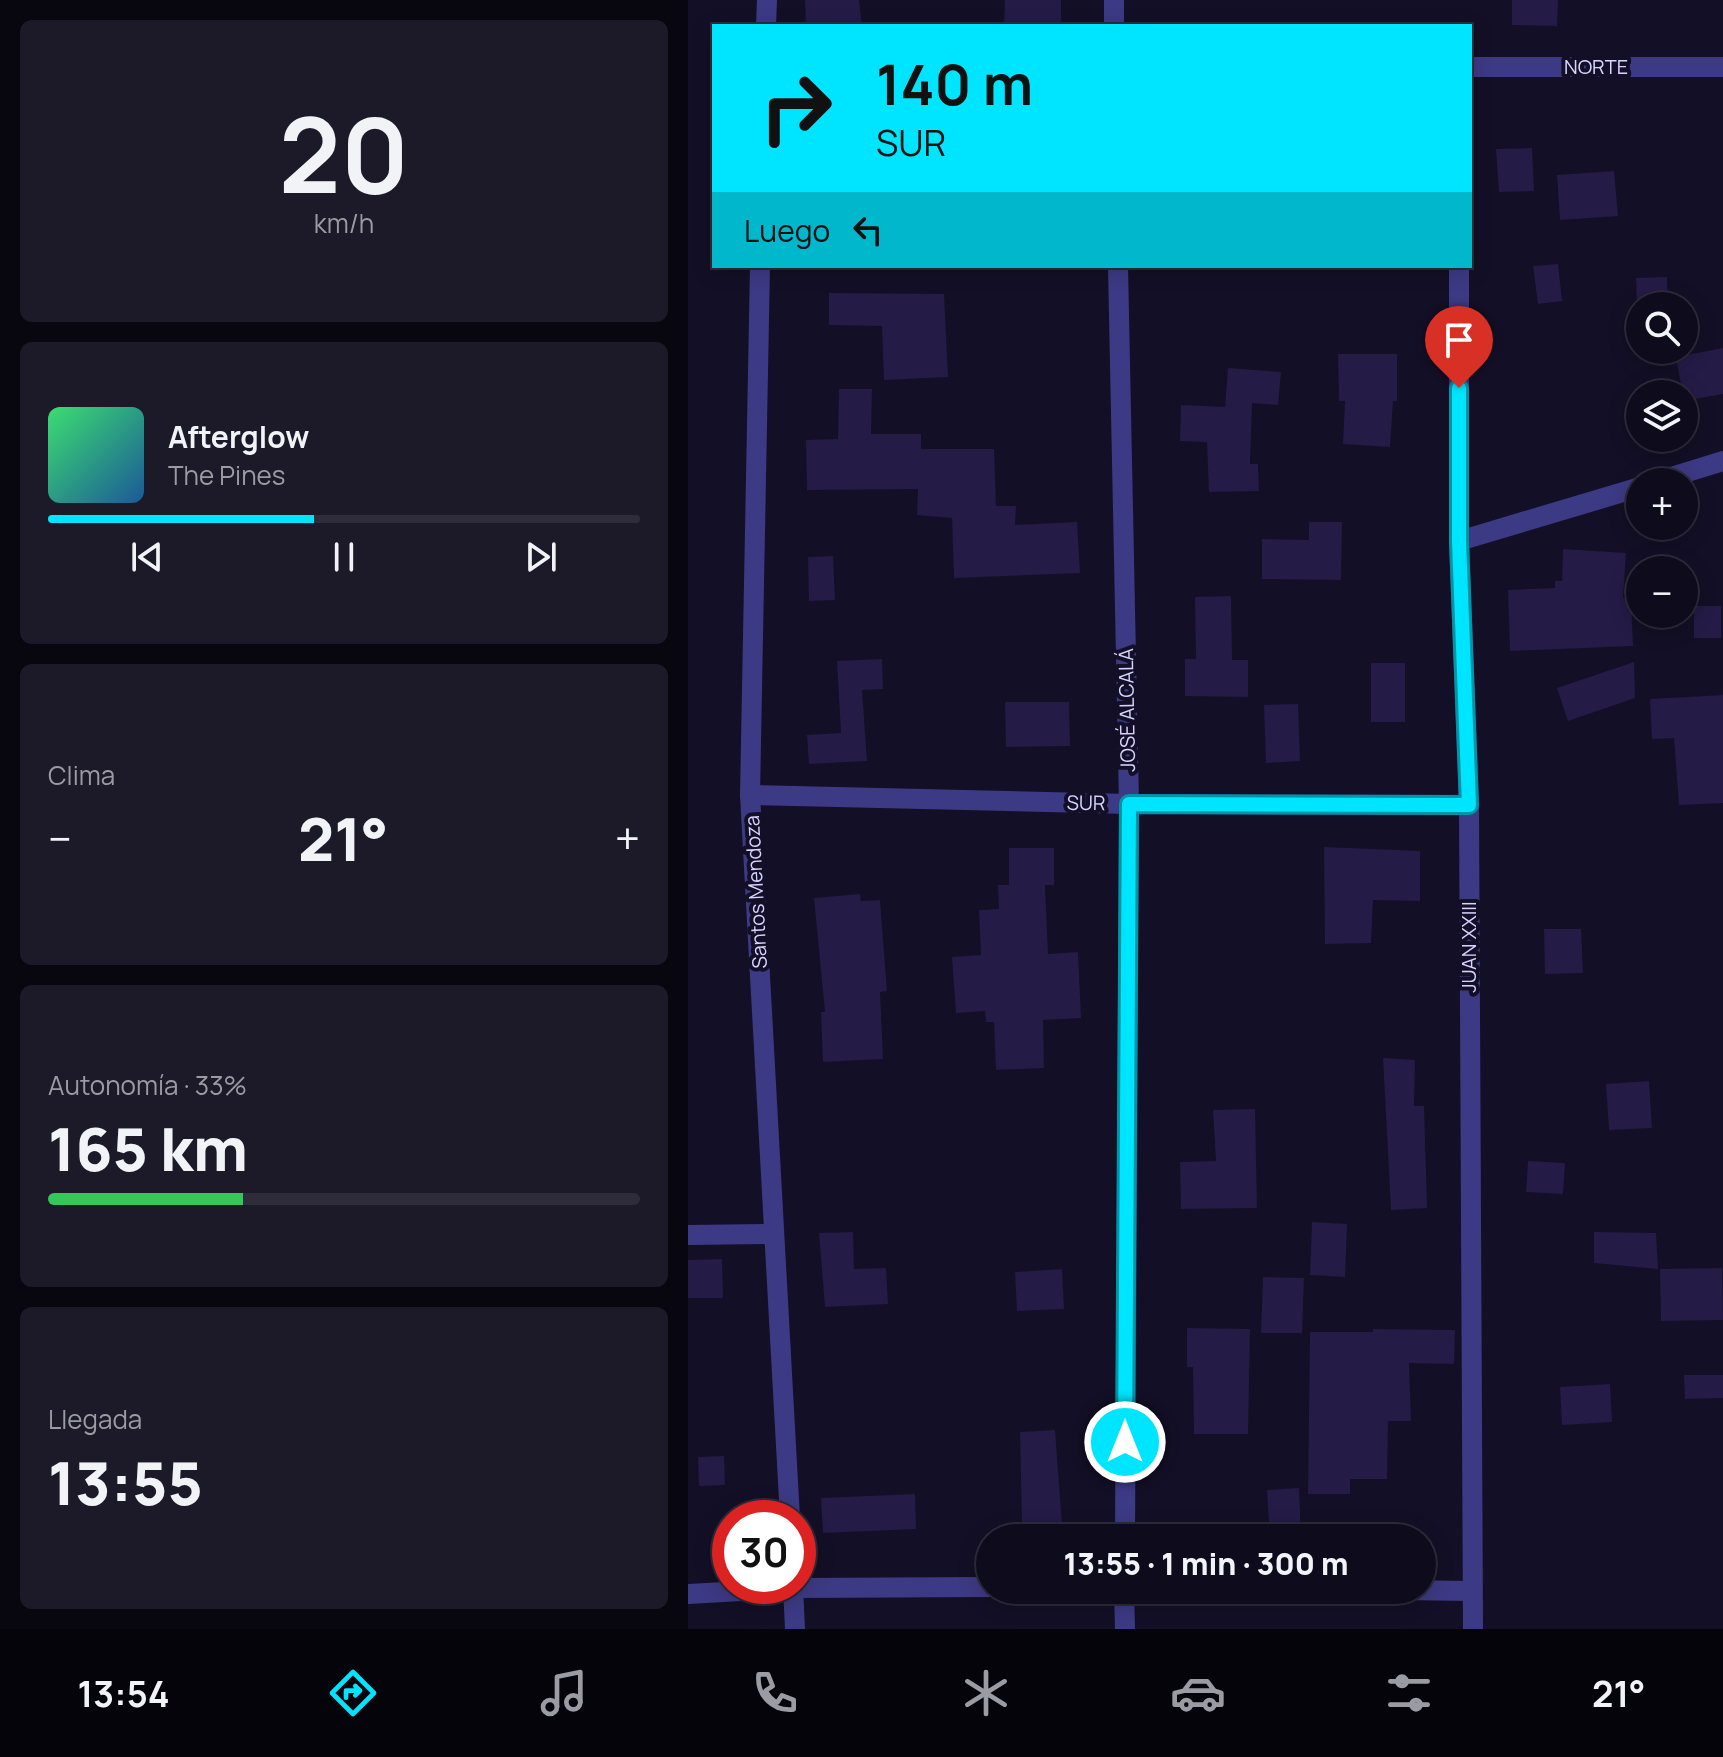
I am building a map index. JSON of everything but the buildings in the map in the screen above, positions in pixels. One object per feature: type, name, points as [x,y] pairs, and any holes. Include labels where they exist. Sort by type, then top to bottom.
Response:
[{"type":"street","points":[[766,24],[767,0]]},
{"type":"street","points":[[1114,0],[1114,24]]},
{"type":"street","name":"NORTE","points":[[1472,67],[1723,67]]},
{"type":"street","name":"Santos Mendoza","points":[[760,268],[750,795],[789,1500]]},
{"type":"street","name":"JOSÉ ALCALÁ","points":[[1118,268],[1129,804],[1125,1524]]},
{"type":"street","name":"JUAN XXIII","points":[[1459,268],[1459,541],[1469,805],[1473,1629]]},
{"type":"street","points":[[1698,469],[1723,461]]},
{"type":"street","points":[[1459,541],[1626,491]]},
{"type":"street","name":"SUR","points":[[750,795],[1129,804],[1469,805]]},
{"type":"street","points":[[688,1235],[774,1234]]},
{"type":"street","points":[[816,1587],[976,1587]]},
{"type":"street","points":[[1436,1591],[1472,1591]]},
{"type":"street","points":[[688,1594],[712,1592]]},
{"type":"street","points":[[794,1604],[795,1629]]},
{"type":"street","points":[[1124,1604],[1125,1629]]},
{"type":"route","points":[[1125,1442],[1129,804],[1469,805],[1459,541],[1459,388]]}]
